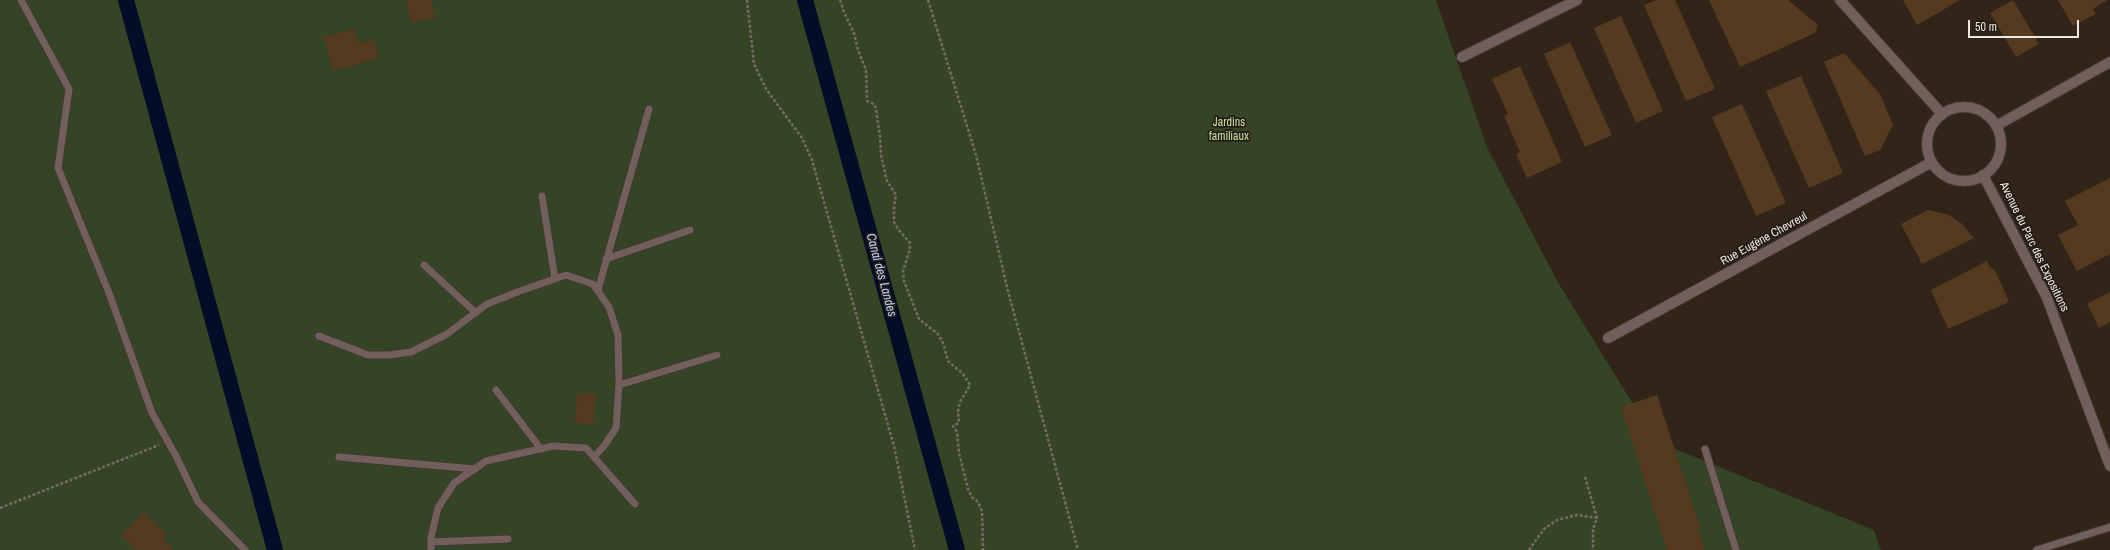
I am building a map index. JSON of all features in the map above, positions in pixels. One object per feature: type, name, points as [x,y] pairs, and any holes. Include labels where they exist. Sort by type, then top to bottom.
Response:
[{"type":"street","points":[[1462,57],[1577,0]]},
{"type":"street","points":[[1840,0],[1942,114]]},
{"type":"street","points":[[1996,126],[2110,62]]},
{"type":"street","points":[[1959,107],[1968,107],[1984,113],[1996,126],[2000,141],[1998,157],[1994,164],[1983,175],[1975,179],[1956,180],[1939,171],[1932,162],[1927,147],[1927,137],[1935,120],[1942,114],[1959,107]]},
{"type":"street","name":"Rue Eugène Chevreul","points":[[1608,338],[1932,162]]},
{"type":"street","name":"Avenue du Parc des Expositions","points":[[1983,175],[2047,298],[2107,447],[2110,466]]},
{"type":"lane","points":[[21,0],[69,89],[58,168],[109,293],[152,413],[198,502],[245,550]]},
{"type":"lane","points":[[598,290],[649,109]]},
{"type":"lane","points":[[542,196],[555,279]]},
{"type":"lane","points":[[606,259],[690,230]]},
{"type":"lane","points":[[424,265],[476,313]]},
{"type":"lane","points":[[319,336],[368,355],[389,355],[411,352],[448,334],[488,304],[555,279],[566,275],[594,284],[609,307],[618,335],[619,385],[616,428],[604,446],[594,456]]},
{"type":"lane","points":[[619,385],[717,355]]},
{"type":"lane","points":[[496,390],[541,449]]},
{"type":"lane","points":[[432,550],[431,542],[438,508],[454,483],[486,461],[553,446],[586,448],[635,504]]},
{"type":"lane","points":[[1705,449],[1736,550]]},
{"type":"lane","points":[[339,457],[475,469]]},
{"type":"lane","points":[[2037,550],[2110,528]]},
{"type":"lane","points":[[431,542],[508,539]]},
{"type":"path","points":[[747,0],[754,64],[766,89],[802,138],[812,160],[894,446],[915,550]]},
{"type":"path","points":[[840,0],[854,33],[858,50],[866,70],[868,101],[876,106],[881,155],[887,181],[896,195],[894,222],[898,229],[910,242],[910,252],[903,271],[904,281],[919,319],[938,334],[944,344],[948,361],[963,374],[970,385],[960,402],[958,411],[959,423],[953,426],[957,432],[958,453],[968,489],[972,497],[980,505],[983,514],[981,538],[983,550]]},
{"type":"path","points":[[928,0],[976,155],[1008,291],[1078,550]]},
{"type":"path","points":[[0,508],[168,442]]},
{"type":"path","points":[[1585,477],[1597,518],[1594,529],[1593,549]]},
{"type":"path","points":[[1529,550],[1544,529],[1557,520],[1577,515],[1597,518]]},
{"type":"shaded area","points":[[1436,0],[2110,0],[2110,550],[1881,550],[1874,530],[1656,441],[1559,284],[1487,147]]},
{"type":"green space","name":"Jardins familiaux","points":[[0,0],[1436,0],[1487,147],[1559,284],[1656,441],[1874,530],[1881,550],[0,550]]},
{"type":"building","points":[[406,0],[431,0],[435,17],[412,23]]},
{"type":"building","points":[[1656,0],[1675,0],[1715,89],[1686,101],[1644,5]]},
{"type":"building","points":[[1709,0],[1788,0],[1818,25],[1815,33],[1740,67]]},
{"type":"building","points":[[1903,0],[1960,0],[1917,25]]},
{"type":"building","points":[[2013,0],[2039,44],[2016,57],[1990,13]]},
{"type":"building","points":[[2058,0],[2107,0],[2093,9],[2096,14],[2073,26]]},
{"type":"building","points":[[1621,16],[1663,111],[1636,123],[1594,28]]},
{"type":"building","points":[[354,29],[358,44],[374,40],[379,58],[333,71],[324,37]]},
{"type":"building","points":[[1570,42],[1612,135],[1585,147],[1544,54]]},
{"type":"building","points":[[1844,53],[1880,94],[1893,125],[1880,150],[1865,156],[1824,62]]},
{"type":"building","points":[[1520,66],[1562,162],[1527,178],[1516,154],[1520,152],[1504,116],[1508,114],[1492,79]]},
{"type":"building","points":[[1801,76],[1843,173],[1809,188],[1766,91]]},
{"type":"building","points":[[1742,104],[1786,203],[1756,216],[1712,117]]},
{"type":"building","points":[[2110,178],[2110,254],[2077,271],[2058,235],[2078,225],[2065,201]]},
{"type":"building","points":[[1928,210],[1949,215],[1961,223],[1974,238],[1922,264],[1901,224]]},
{"type":"building","points":[[1987,261],[1990,267],[1995,270],[2009,302],[1948,329],[1931,290]]},
{"type":"building","points":[[2110,292],[2110,322],[2099,328],[2087,304]]},
{"type":"building","points":[[577,393],[596,394],[593,425],[575,423]]},
{"type":"building","points":[[1657,395],[1700,527],[1698,528],[1704,550],[1667,550],[1621,407]]},
{"type":"building","points":[[144,512],[166,534],[162,538],[174,550],[137,550],[121,535]]},
{"type":"waterway","points":[[126,0],[275,550]]},
{"type":"waterway","name":"Canal des Landes","points":[[805,0],[957,550]]}]
